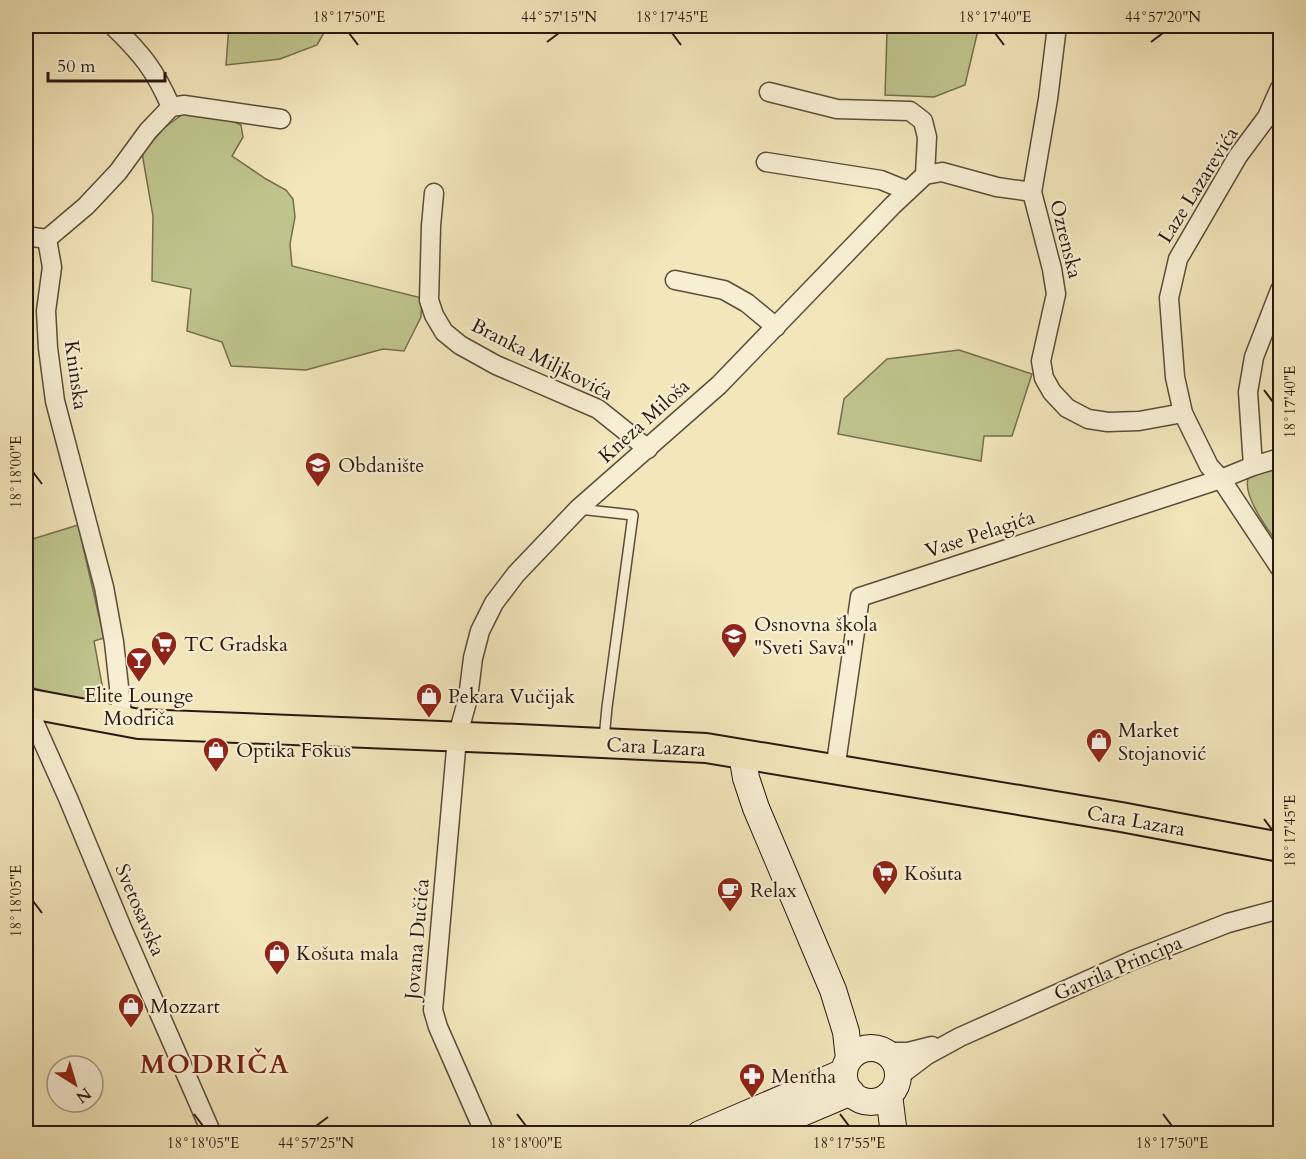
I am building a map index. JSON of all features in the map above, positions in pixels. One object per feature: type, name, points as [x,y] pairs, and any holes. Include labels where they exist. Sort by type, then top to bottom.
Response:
[{"type":"main road","name":"Cara Lazara","points":[[26,704],[123,723],[706,748],[1281,847]]},
{"type":"street","points":[[113,26],[148,63],[160,81],[171,107]]},
{"type":"street","name":"Ozrenska","points":[[1057,26],[1048,99],[1032,192],[1052,268],[1056,294],[1041,361],[1044,378],[1052,392],[1067,408],[1088,419],[1108,422],[1139,421],[1183,413]]},
{"type":"street","name":"Laze Lazarevića","points":[[1281,88],[1267,117],[1238,156],[1178,259],[1169,297],[1175,377],[1183,413],[1209,466],[1221,479],[1281,568]]},
{"type":"street","points":[[769,92],[837,109],[910,111],[923,122],[927,137],[926,175],[942,172],[997,187],[1032,192]]},
{"type":"street","points":[[26,236],[47,238],[86,206],[118,172],[148,131],[171,107],[184,105],[281,119]]},
{"type":"street","points":[[766,162],[881,180],[908,191]]},
{"type":"street","name":"Kneza Miloša","points":[[457,738],[468,698],[473,658],[480,631],[494,603],[516,574],[579,509],[718,386],[795,305],[926,175]]},
{"type":"street","name":"Branka Miljkovića","points":[[434,193],[430,226],[429,300],[434,315],[444,332],[460,345],[496,365],[598,409],[648,449]]},
{"type":"street","name":"Kninska","points":[[47,238],[52,267],[46,311],[55,401],[104,587],[114,642],[123,723]]},
{"type":"street","points":[[675,280],[724,290],[747,303],[776,327]]},
{"type":"street","points":[[1253,466],[1248,392],[1252,366],[1281,290]]},
{"type":"street","name":"Vase Pelagića","points":[[835,770],[860,597],[1281,458]]},
{"type":"street","name":"Svetosavska","points":[[26,704],[212,1134]]},
{"type":"street","name":"Jovana Dučića","points":[[457,738],[433,1010],[438,1027],[485,1134]]},
{"type":"street","points":[[742,754],[746,778],[756,808],[833,990],[846,1032],[886,1134]]},
{"type":"street","name":"Gavrila Principa","points":[[752,1134],[867,1083],[960,1037],[1133,960],[1228,923],[1281,909]]},
{"type":"street","points":[[833,990],[880,1050],[896,1063],[867,1083]]},
{"type":"street","name":"Gavrila Principa","points":[[880,1050],[908,1052],[960,1037]]},
{"type":"street","points":[[880,1050],[860,1050],[867,1083],[894,1134]]},
{"type":"street","name":"Gavrila Principa","points":[[700,1134],[867,1083]]},
{"type":"lane","points":[[579,509],[633,515],[604,744]]},
{"type":"green space","points":[[229,26],[328,26],[317,45],[280,59],[226,65]]},
{"type":"green space","points":[[907,26],[979,26],[965,85],[934,97],[885,95],[887,32],[901,30]]},
{"type":"green space","points":[[183,114],[230,120],[241,125],[243,137],[232,156],[286,190],[293,199],[295,217],[290,244],[292,266],[422,298],[421,317],[404,351],[383,349],[306,370],[231,366],[222,342],[187,331],[191,289],[152,281],[153,216],[142,153],[165,127]]},
{"type":"green space","points":[[959,350],[1032,374],[1012,436],[984,436],[981,461],[838,434],[844,399],[887,359]]},
{"type":"green space","points":[[1280,465],[1280,546],[1257,512],[1247,483],[1249,476]]},
{"type":"green space","points":[[78,525],[104,638],[94,641],[103,690],[102,706],[26,686],[26,541]]},
{"type":"place","name":"Obdanište","points":[[318,488]]},
{"type":"place","name":"Osnovna škola \"Sveti Sava\"","points":[[734,659]]},
{"type":"place","name":"TC Gradska","points":[[164,667]]},
{"type":"place","name":"Elite Lounge Modriča","points":[[139,683]]},
{"type":"place","name":"Pekara Vučijak","points":[[429,719]]},
{"type":"place","name":"Market Stojanović","points":[[1099,764]]},
{"type":"place","name":"Optika Fokus","points":[[216,773]]},
{"type":"place","name":"Košuta","points":[[885,896]]},
{"type":"place","name":"Relax","points":[[730,913]]},
{"type":"place","name":"Košuta mala","points":[[277,976]]},
{"type":"place","name":"Mozzart","points":[[131,1029]]},
{"type":"place","name":"Mentha","points":[[752,1099]]},
{"type":"district","name":"MODRIČA","points":[[215,1064]]}]
